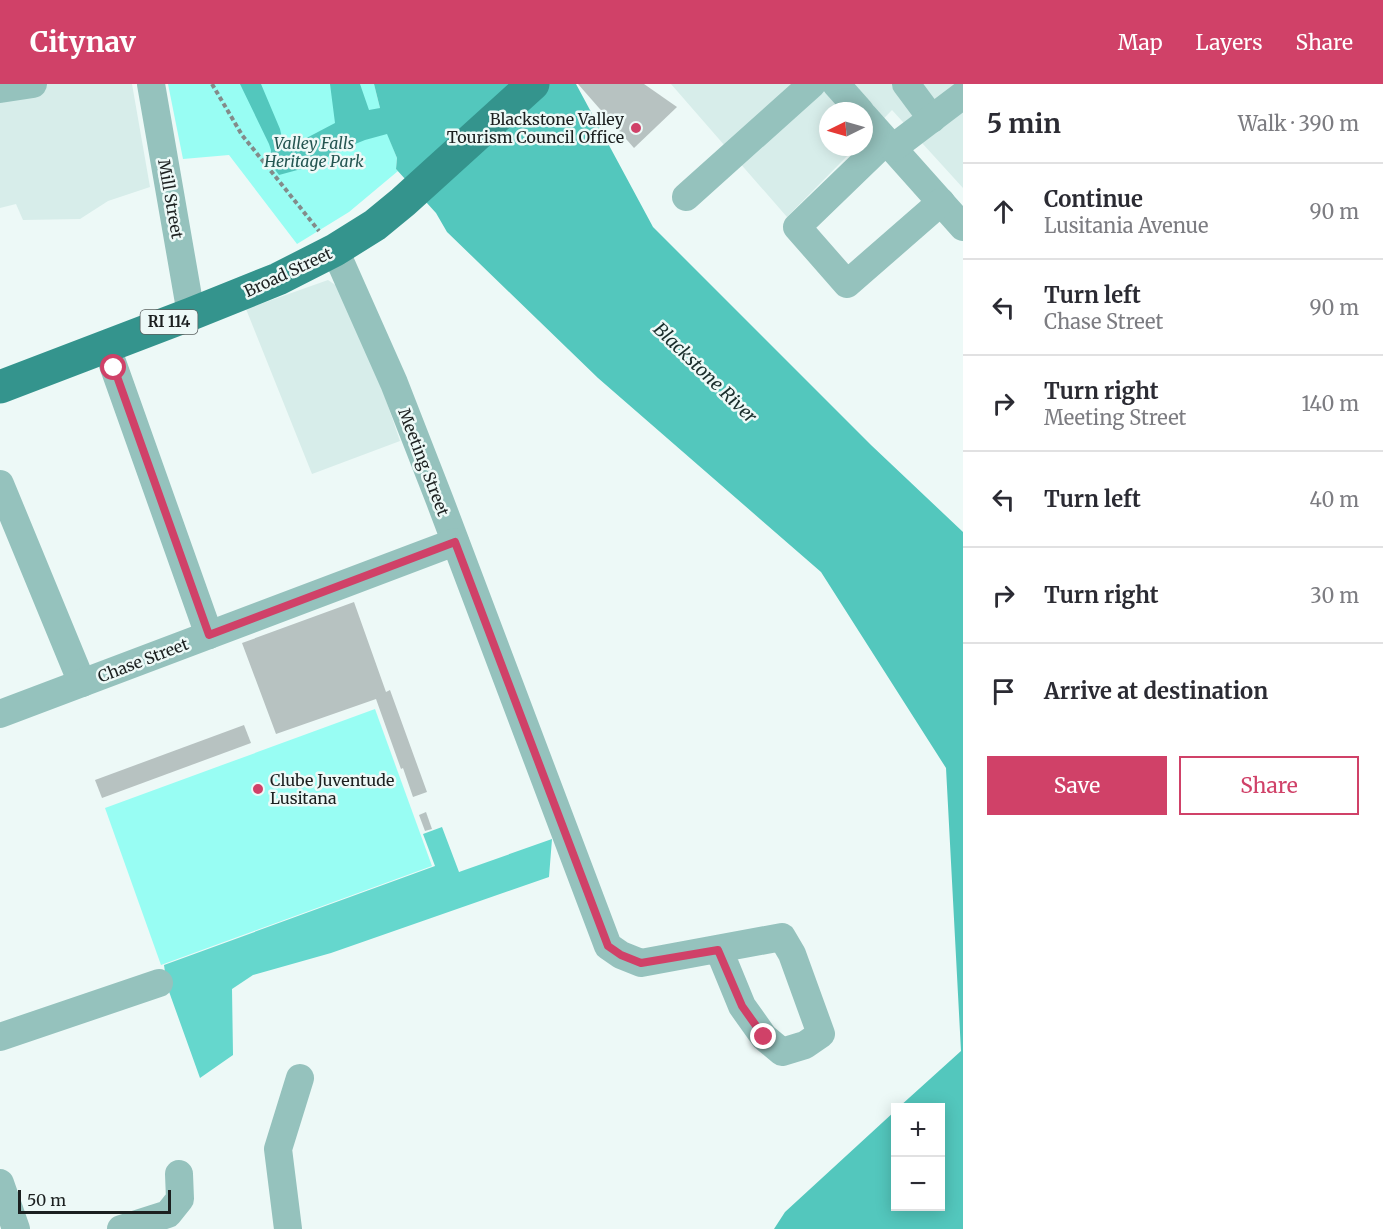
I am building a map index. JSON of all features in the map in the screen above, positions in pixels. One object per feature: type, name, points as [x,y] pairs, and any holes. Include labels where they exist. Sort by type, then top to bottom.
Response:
[{"type":"main road","name":"Broad Street","points":[[0,387],[278,279],[335,250],[375,225],[403,202],[533,84]]},
{"type":"street","points":[[0,89],[33,84]]},
{"type":"street","name":"Mill Street","points":[[151,84],[191,314]]},
{"type":"street","points":[[686,196],[812,84]]},
{"type":"street","points":[[836,84],[852,102]]},
{"type":"street","points":[[906,84],[932,118]]},
{"type":"street","points":[[941,202],[847,284],[797,227],[890,145],[963,95]]},
{"type":"street","points":[[873,126],[963,227]]},
{"type":"street","name":"Meeting Street","points":[[335,250],[394,383],[608,946],[621,955],[641,963],[718,950]]},
{"type":"street","points":[[106,345],[209,635]]},
{"type":"street","points":[[0,484],[82,683]]},
{"type":"street","name":"Chase Street","points":[[0,714],[455,542]]},
{"type":"street","points":[[0,1037],[159,983]]},
{"type":"street","points":[[288,1229],[278,1149],[300,1078]]},
{"type":"street","points":[[121,1229],[168,1214],[180,1199],[178,1174]]},
{"type":"street","points":[[0,1183],[10,1224]]},
{"type":"path","points":[[212,84],[242,135],[335,250]]},
{"type":"shaded area","points":[[0,84],[132,84],[150,187],[108,201],[80,219],[23,220],[16,204],[0,208]]},
{"type":"shaded area","points":[[671,84],[963,84],[963,188],[892,110],[873,130],[873,102],[819,102],[819,156],[847,156],[787,217]]},
{"type":"shaded area","points":[[328,280],[337,286],[373,362],[400,441],[312,474],[246,309]]},
{"type":"shaded area","points":[[442,827],[459,872],[552,839],[549,877],[331,953],[253,975],[232,989],[233,1055],[200,1078],[167,986],[164,965],[435,866],[423,834]]},
{"type":"green space","name":"Valley Falls Heritage Park","points":[[168,84],[374,84],[380,108],[378,109],[397,158],[396,169],[398,171],[349,212],[297,244],[229,155],[183,159]]},
{"type":"green space","points":[[375,709],[432,866],[161,965],[105,808]]},
{"type":"water","name":"Blackstone River","points":[[240,84],[261,84],[287,150],[335,123],[330,84],[360,84],[369,110],[380,108],[374,84],[576,84],[653,227],[871,445],[963,532],[963,1229],[774,1229],[785,1212],[891,1115],[891,1211],[945,1211],[945,1103],[903,1103],[961,1051],[946,768],[821,572],[598,378],[447,232],[436,213],[396,169],[397,158],[387,134],[338,151],[312,166],[279,175],[270,163],[269,144]]},
{"type":"building","name":"Blackstone Valley Tourism Council Office","points":[[578,84],[644,84],[677,107],[634,148]]},
{"type":"building","name":"Clube Juventude Lusitana","points":[[354,602],[386,692],[390,690],[427,792],[413,797],[376,699],[276,734],[242,643]]},
{"type":"building","points":[[244,725],[251,743],[102,798],[95,780]]},
{"type":"building","points":[[426,812],[432,829],[425,831],[419,815]]},
{"type":"place","name":"Blackstone Valley Tourism Council Office","points":[[636,128]]},
{"type":"place","name":"Clube Juventude Lusitana","points":[[258,789]]},
{"type":"route","points":[[114,368],[209,635],[455,542],[608,946],[621,955],[641,963],[718,950],[742,1006],[764,1037]]}]
